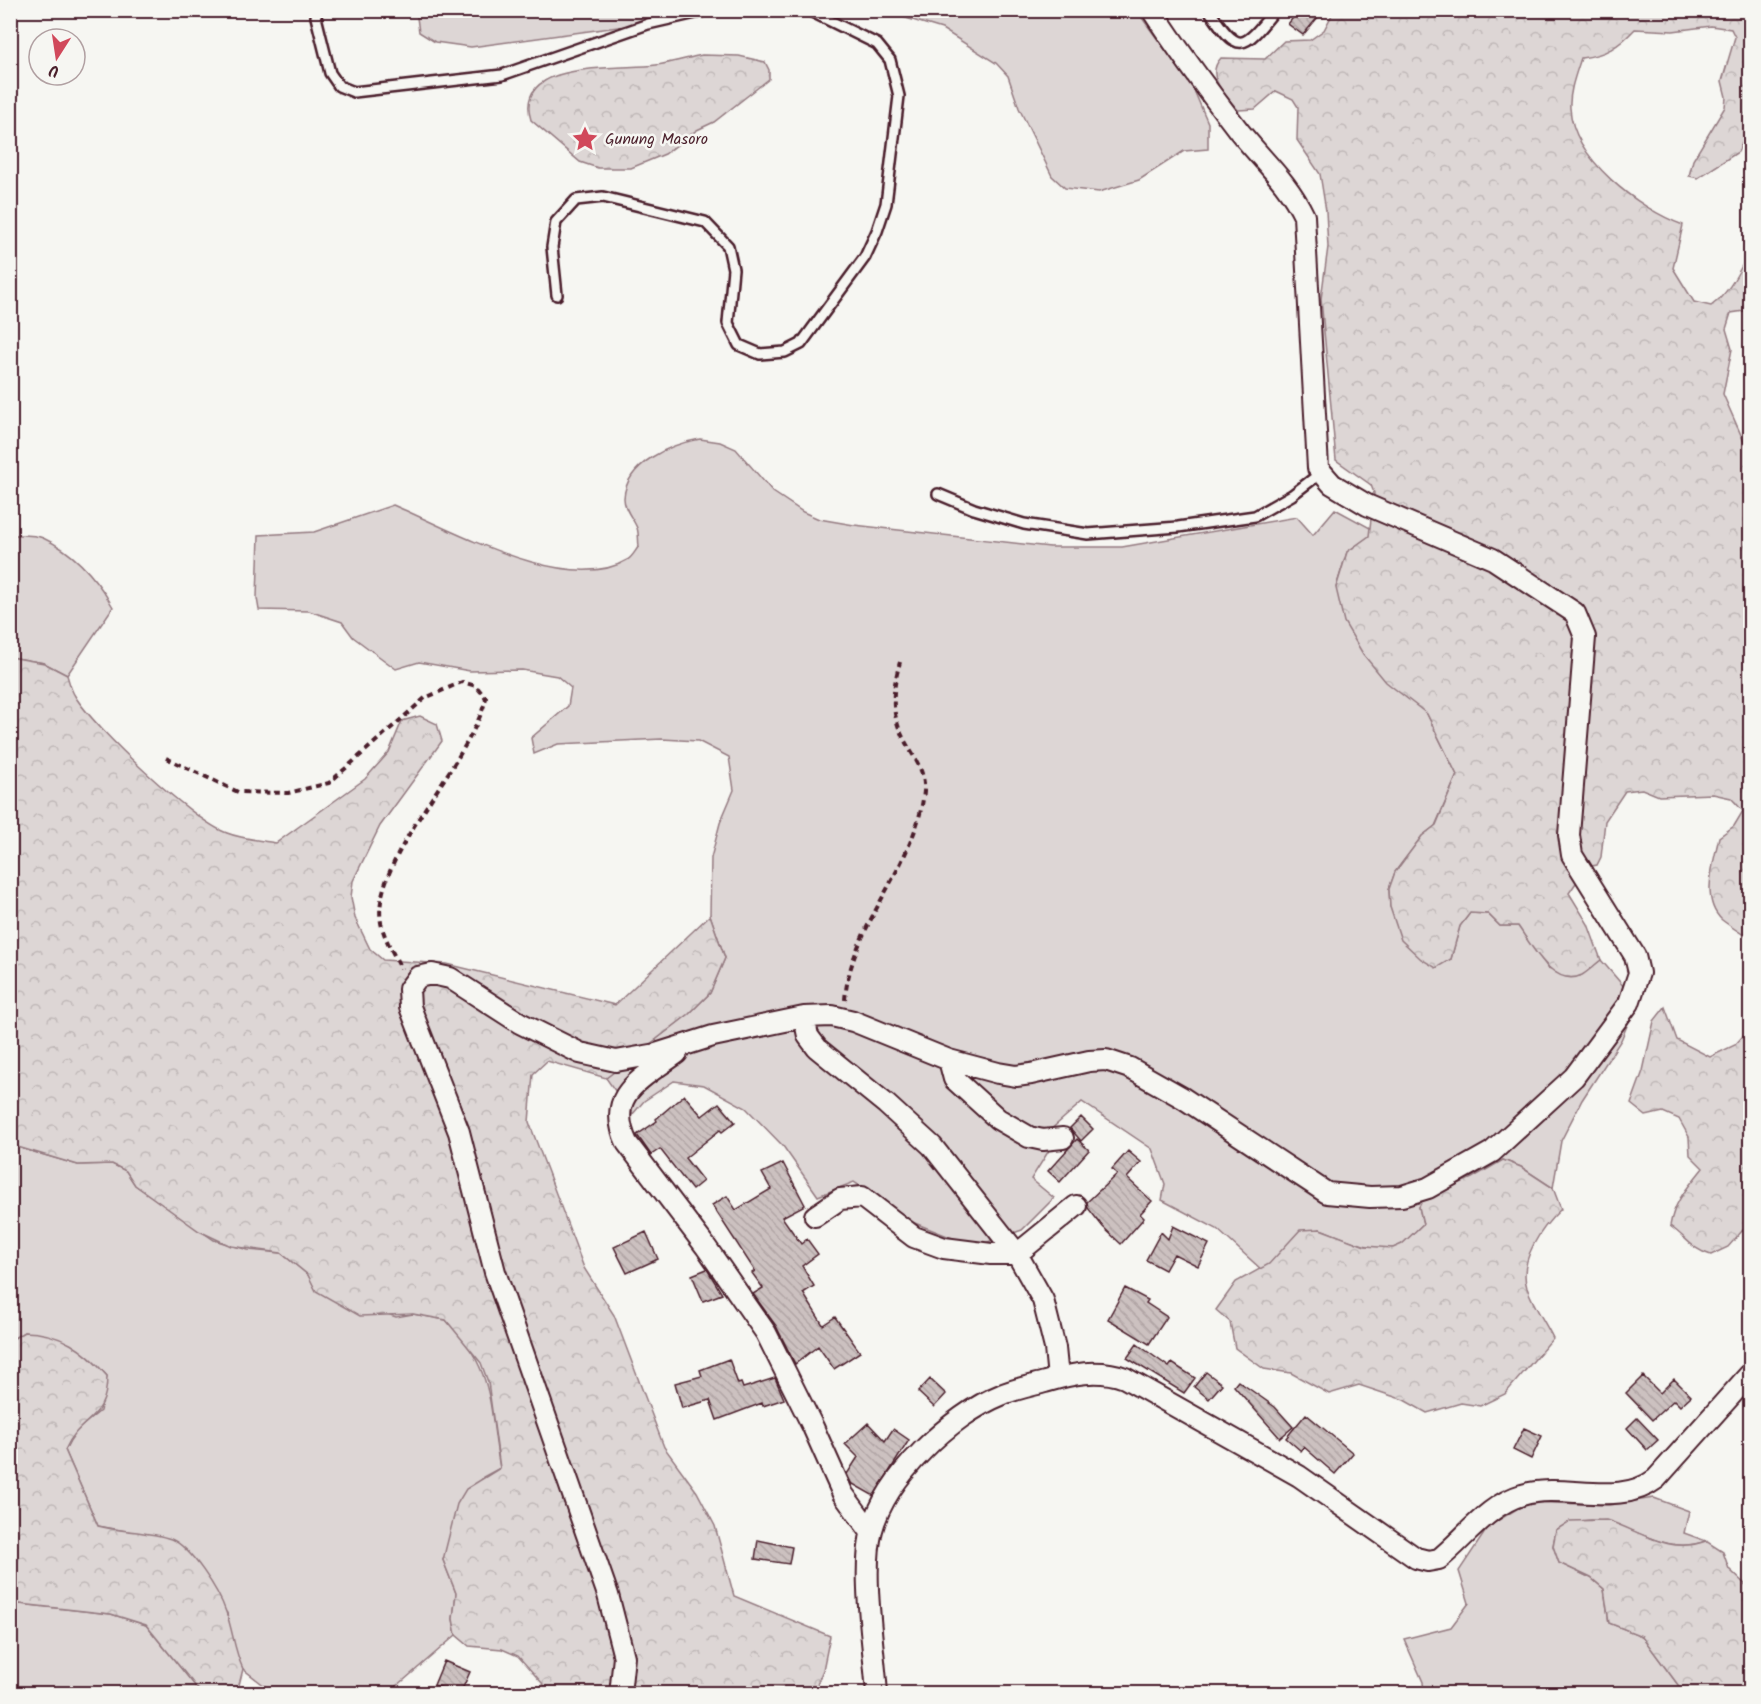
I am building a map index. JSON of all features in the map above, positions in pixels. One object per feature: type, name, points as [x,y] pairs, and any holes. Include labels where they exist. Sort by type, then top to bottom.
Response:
[{"type":"street","points":[[620,1694],[624,1657],[608,1595],[495,1272],[459,1132],[410,1007],[410,989],[418,977],[432,974],[450,978],[520,1023],[580,1053],[616,1061],[656,1054],[804,1017],[831,1016],[949,1060],[1016,1076],[1089,1061],[1106,1060],[1130,1068],[1182,1098],[1327,1193],[1370,1197],[1402,1196],[1428,1188],[1492,1152],[1574,1077],[1629,1003],[1639,973],[1635,957],[1572,855],[1569,835],[1585,637],[1575,613],[1493,559],[1367,505],[1332,484],[1318,468],[1304,216],[1296,200],[1274,169],[1240,132],[1152,10]]},
{"type":"street","points":[[804,1017],[808,1036],[817,1048],[886,1104],[932,1146],[1017,1254],[1043,1300],[1055,1348],[1058,1378]]},
{"type":"street","points":[[689,1044],[632,1087],[621,1106],[618,1124],[627,1143],[766,1333],[813,1427],[843,1494],[872,1532]]},
{"type":"street","points":[[949,1060],[954,1079],[998,1119],[1029,1137],[1043,1140],[1063,1138]]},
{"type":"street","points":[[815,1216],[840,1199],[862,1197],[914,1237],[944,1248],[974,1253],[1017,1254],[1076,1206]]},
{"type":"street","points":[[877,1694],[870,1589],[872,1532],[878,1512],[897,1480],[946,1430],[1001,1395],[1058,1378],[1104,1372],[1125,1378],[1289,1470],[1416,1558],[1428,1561],[1439,1559],[1498,1507],[1523,1495],[1561,1491],[1627,1492],[1641,1489],[1656,1479],[1750,1374]]},
{"type":"lane","points":[[317,10],[316,16],[330,73],[339,86],[354,92],[502,75],[648,24],[709,10]]},
{"type":"lane","points":[[557,296],[552,247],[556,222],[576,200],[603,198],[705,222],[728,246],[733,268],[728,322],[739,345],[760,354],[784,352],[801,344],[865,257],[877,231],[885,204],[900,96],[890,60],[876,44],[808,10]]},
{"type":"lane","points":[[1209,10],[1229,39],[1238,43],[1252,39],[1275,10]]},
{"type":"lane","points":[[938,494],[974,509],[1024,524],[1088,534],[1178,527],[1255,516],[1292,495],[1322,472]]},
{"type":"path","points":[[843,1019],[846,983],[855,954],[916,823],[924,789],[918,760],[901,734],[893,709],[893,685],[900,662]]},
{"type":"path","points":[[166,758],[238,792],[288,793],[329,783],[425,698],[462,682],[476,686],[486,698],[481,717],[438,792],[407,838],[384,887],[382,926],[410,989]]},
{"type":"green space","points":[[416,10],[735,11],[471,47],[435,42],[419,32]]},
{"type":"green space","points":[[883,11],[1137,11],[1193,88],[1208,123],[1208,149],[1184,151],[1139,180],[1099,192],[1065,188],[1052,176],[1019,108],[1008,76],[996,63],[942,29]]},
{"type":"green space","points":[[1334,11],[1750,11],[1750,124],[1738,152],[1698,178],[1689,176],[1693,160],[1725,107],[1726,97],[1722,81],[1735,37],[1731,29],[1711,26],[1673,31],[1635,29],[1611,49],[1598,55],[1581,58],[1573,83],[1570,108],[1574,127],[1583,146],[1611,180],[1647,207],[1683,225],[1673,268],[1694,302],[1711,306],[1718,300],[1734,281],[1750,251],[1750,310],[1731,313],[1726,329],[1732,349],[1723,394],[1745,444],[1750,449],[1750,939],[1722,920],[1715,912],[1710,892],[1710,880],[1719,837],[1734,826],[1743,811],[1731,798],[1713,794],[1659,796],[1642,789],[1625,791],[1605,821],[1601,857],[1597,865],[1587,867],[1569,893],[1588,924],[1601,960],[1582,975],[1571,978],[1552,970],[1536,953],[1518,926],[1500,926],[1488,914],[1470,913],[1460,926],[1451,959],[1436,968],[1421,959],[1401,940],[1390,907],[1389,889],[1395,872],[1422,836],[1436,825],[1457,775],[1427,714],[1386,682],[1363,654],[1344,622],[1336,588],[1347,552],[1369,536],[1374,493],[1371,485],[1336,460],[1321,299],[1328,247],[1326,211],[1320,174],[1297,140],[1298,107],[1293,99],[1276,91],[1255,109],[1238,110],[1223,92],[1215,72],[1216,65],[1221,58],[1265,59],[1284,41],[1310,40],[1324,30]]},
{"type":"green space","points":[[702,55],[739,56],[765,62],[769,70],[769,79],[714,122],[697,130],[665,154],[631,168],[598,168],[580,162],[531,120],[530,100],[538,86],[554,77],[597,68],[656,65]]},
{"type":"green space","points":[[700,439],[720,442],[736,449],[773,492],[803,512],[819,519],[854,525],[1050,547],[1122,547],[1297,517],[1313,535],[1335,509],[1372,529],[1369,537],[1347,552],[1336,587],[1427,714],[1457,775],[1435,826],[1422,836],[1395,872],[1389,889],[1390,907],[1451,959],[1460,926],[1470,913],[1488,914],[1500,926],[1518,926],[1548,968],[1580,976],[1601,960],[1637,1002],[1621,1040],[1582,1100],[1561,1141],[1553,1188],[1521,1167],[1503,1160],[1419,1207],[1423,1224],[1408,1240],[1394,1248],[1384,1249],[1361,1244],[1320,1229],[1262,1270],[1217,1229],[1162,1200],[1165,1184],[1152,1149],[1082,1102],[1049,1131],[1048,1152],[1031,1179],[1054,1198],[1022,1230],[982,1244],[955,1239],[897,1216],[873,1194],[854,1182],[818,1196],[783,1146],[746,1108],[704,1085],[674,1081],[644,1101],[632,1115],[606,1078],[689,1014],[710,993],[725,958],[710,915],[711,858],[720,823],[734,790],[729,757],[698,741],[662,739],[558,744],[534,754],[531,738],[568,706],[571,688],[557,676],[522,670],[470,671],[419,662],[396,669],[353,637],[342,622],[309,611],[259,610],[257,598],[259,535],[314,532],[393,505],[509,555],[542,565],[574,570],[602,569],[629,559],[639,546],[637,528],[624,502],[627,486],[633,475],[652,457],[676,445]]},
{"type":"green space","points":[[10,535],[40,537],[65,551],[84,567],[100,586],[113,607],[67,675],[44,663],[11,657]]},
{"type":"green space","points":[[10,657],[44,663],[67,675],[74,694],[86,711],[122,750],[169,793],[211,825],[239,837],[276,843],[365,779],[389,752],[402,721],[420,716],[437,724],[442,741],[380,826],[353,881],[351,897],[355,918],[370,949],[383,960],[447,964],[615,1005],[710,915],[725,958],[710,993],[689,1014],[606,1078],[547,1061],[533,1074],[529,1122],[584,1268],[614,1315],[664,1447],[697,1492],[715,1526],[734,1596],[830,1636],[823,1670],[816,1686],[697,1694],[551,1693],[518,1656],[502,1649],[469,1646],[456,1635],[453,1619],[456,1593],[443,1560],[457,1504],[466,1489],[500,1468],[488,1382],[481,1363],[446,1320],[413,1314],[360,1316],[316,1291],[308,1275],[281,1253],[231,1246],[199,1231],[135,1185],[126,1171],[112,1164],[78,1165],[11,1145]]},
{"type":"green space","points":[[1665,1007],[1677,1040],[1710,1057],[1735,1045],[1750,1028],[1750,1222],[1728,1247],[1711,1255],[1694,1246],[1670,1226],[1678,1202],[1703,1168],[1690,1155],[1689,1137],[1679,1119],[1663,1112],[1646,1116],[1631,1104],[1643,1071],[1654,1021]]},
{"type":"green space","points":[[10,1145],[78,1165],[112,1164],[126,1171],[135,1185],[214,1240],[248,1250],[281,1253],[308,1275],[317,1291],[396,1317],[413,1314],[446,1320],[474,1355],[482,1372],[491,1406],[500,1468],[483,1477],[443,1560],[456,1593],[453,1619],[456,1635],[389,1693],[274,1693],[243,1669],[234,1651],[227,1613],[154,1536],[98,1526],[65,1450],[73,1433],[100,1411],[107,1376],[88,1356],[70,1345],[24,1332],[11,1340]]},
{"type":"green space","points":[[1503,1160],[1521,1167],[1553,1188],[1561,1209],[1546,1225],[1534,1245],[1529,1255],[1525,1277],[1527,1288],[1553,1338],[1505,1394],[1480,1406],[1461,1403],[1427,1413],[1404,1400],[1359,1385],[1329,1394],[1291,1373],[1264,1369],[1235,1348],[1230,1322],[1216,1310],[1236,1282],[1269,1264],[1300,1230],[1320,1229],[1365,1246],[1393,1248],[1402,1244],[1423,1224],[1419,1207],[1423,1199],[1472,1178]]},
{"type":"green space","points":[[24,1332],[49,1335],[71,1344],[90,1358],[107,1376],[106,1391],[98,1411],[71,1438],[65,1450],[98,1526],[154,1534],[171,1539],[187,1551],[211,1582],[228,1619],[243,1669],[237,1693],[201,1693],[146,1625],[111,1614],[11,1603],[11,1340]]},
{"type":"green space","points":[[1654,1498],[1689,1511],[1684,1533],[1706,1541],[1686,1545],[1667,1543],[1596,1520],[1577,1522],[1556,1530],[1553,1546],[1559,1563],[1591,1578],[1604,1589],[1609,1623],[1642,1636],[1684,1693],[1424,1693],[1423,1682],[1404,1639],[1451,1627],[1469,1603],[1459,1571],[1489,1526],[1528,1502],[1609,1505]]},
{"type":"green space","points":[[1606,1520],[1655,1540],[1679,1545],[1692,1545],[1706,1541],[1723,1552],[1729,1569],[1750,1589],[1750,1693],[1684,1693],[1642,1636],[1609,1623],[1604,1589],[1591,1578],[1559,1563],[1553,1546],[1556,1530],[1570,1521]]},
{"type":"green space","points":[[11,1603],[111,1614],[146,1625],[201,1693],[11,1694]]},
{"type":"building","points":[[1299,10],[1324,10],[1303,35],[1288,24]]},
{"type":"building","points":[[684,1095],[702,1116],[719,1103],[735,1122],[722,1132],[720,1130],[685,1158],[703,1181],[692,1190],[660,1149],[651,1155],[637,1135],[657,1121],[656,1119]]},
{"type":"building","points":[[1081,1117],[1093,1129],[1081,1141],[1070,1128]]},
{"type":"building","points":[[1077,1139],[1089,1150],[1060,1182],[1048,1171]]},
{"type":"building","points":[[1128,1151],[1141,1162],[1127,1178],[1152,1201],[1140,1214],[1144,1218],[1121,1244],[1103,1227],[1088,1208],[1087,1202],[1117,1174],[1112,1169]]},
{"type":"building","points":[[783,1163],[805,1205],[782,1217],[801,1244],[807,1239],[818,1254],[802,1266],[814,1286],[803,1293],[823,1325],[835,1317],[860,1352],[834,1369],[818,1346],[795,1364],[776,1326],[753,1294],[763,1288],[752,1273],[755,1271],[712,1205],[727,1196],[736,1210],[771,1189],[762,1173]]},
{"type":"building","points":[[1173,1226],[1209,1244],[1198,1266],[1174,1254],[1165,1270],[1146,1260],[1161,1232],[1168,1239]]},
{"type":"building","points":[[646,1232],[658,1259],[627,1273],[614,1247]]},
{"type":"building","points":[[707,1269],[722,1294],[703,1301],[692,1275]]},
{"type":"building","points":[[1125,1288],[1148,1300],[1146,1303],[1167,1317],[1149,1344],[1108,1319]]},
{"type":"building","points":[[1137,1344],[1169,1367],[1172,1363],[1195,1378],[1184,1393],[1127,1358]]},
{"type":"building","points":[[729,1359],[738,1384],[741,1383],[743,1388],[775,1378],[784,1399],[763,1406],[762,1403],[717,1420],[710,1400],[682,1408],[675,1383],[702,1376],[700,1370]]},
{"type":"building","points":[[1206,1372],[1222,1384],[1209,1399],[1194,1387]]},
{"type":"building","points":[[1643,1376],[1660,1393],[1674,1379],[1691,1396],[1680,1406],[1674,1400],[1652,1420],[1626,1393]]},
{"type":"building","points":[[930,1379],[946,1394],[934,1407],[918,1392]]},
{"type":"building","points":[[1238,1381],[1275,1407],[1293,1427],[1280,1438],[1234,1386]]},
{"type":"building","points":[[1306,1414],[1353,1453],[1335,1474],[1304,1447],[1301,1451],[1286,1438]]},
{"type":"building","points":[[1637,1418],[1658,1440],[1647,1450],[1627,1428]]},
{"type":"building","points":[[868,1423],[885,1441],[893,1429],[909,1440],[874,1496],[851,1483],[847,1474],[858,1457],[845,1444]]},
{"type":"building","points":[[1524,1428],[1542,1436],[1531,1459],[1513,1450]]},
{"type":"building","points":[[758,1540],[792,1547],[789,1564],[755,1559]]},
{"type":"building","points":[[444,1661],[470,1672],[460,1694],[434,1685]]},
{"type":"place","name":"Gunung Masoro","points":[[585,139]]}]
